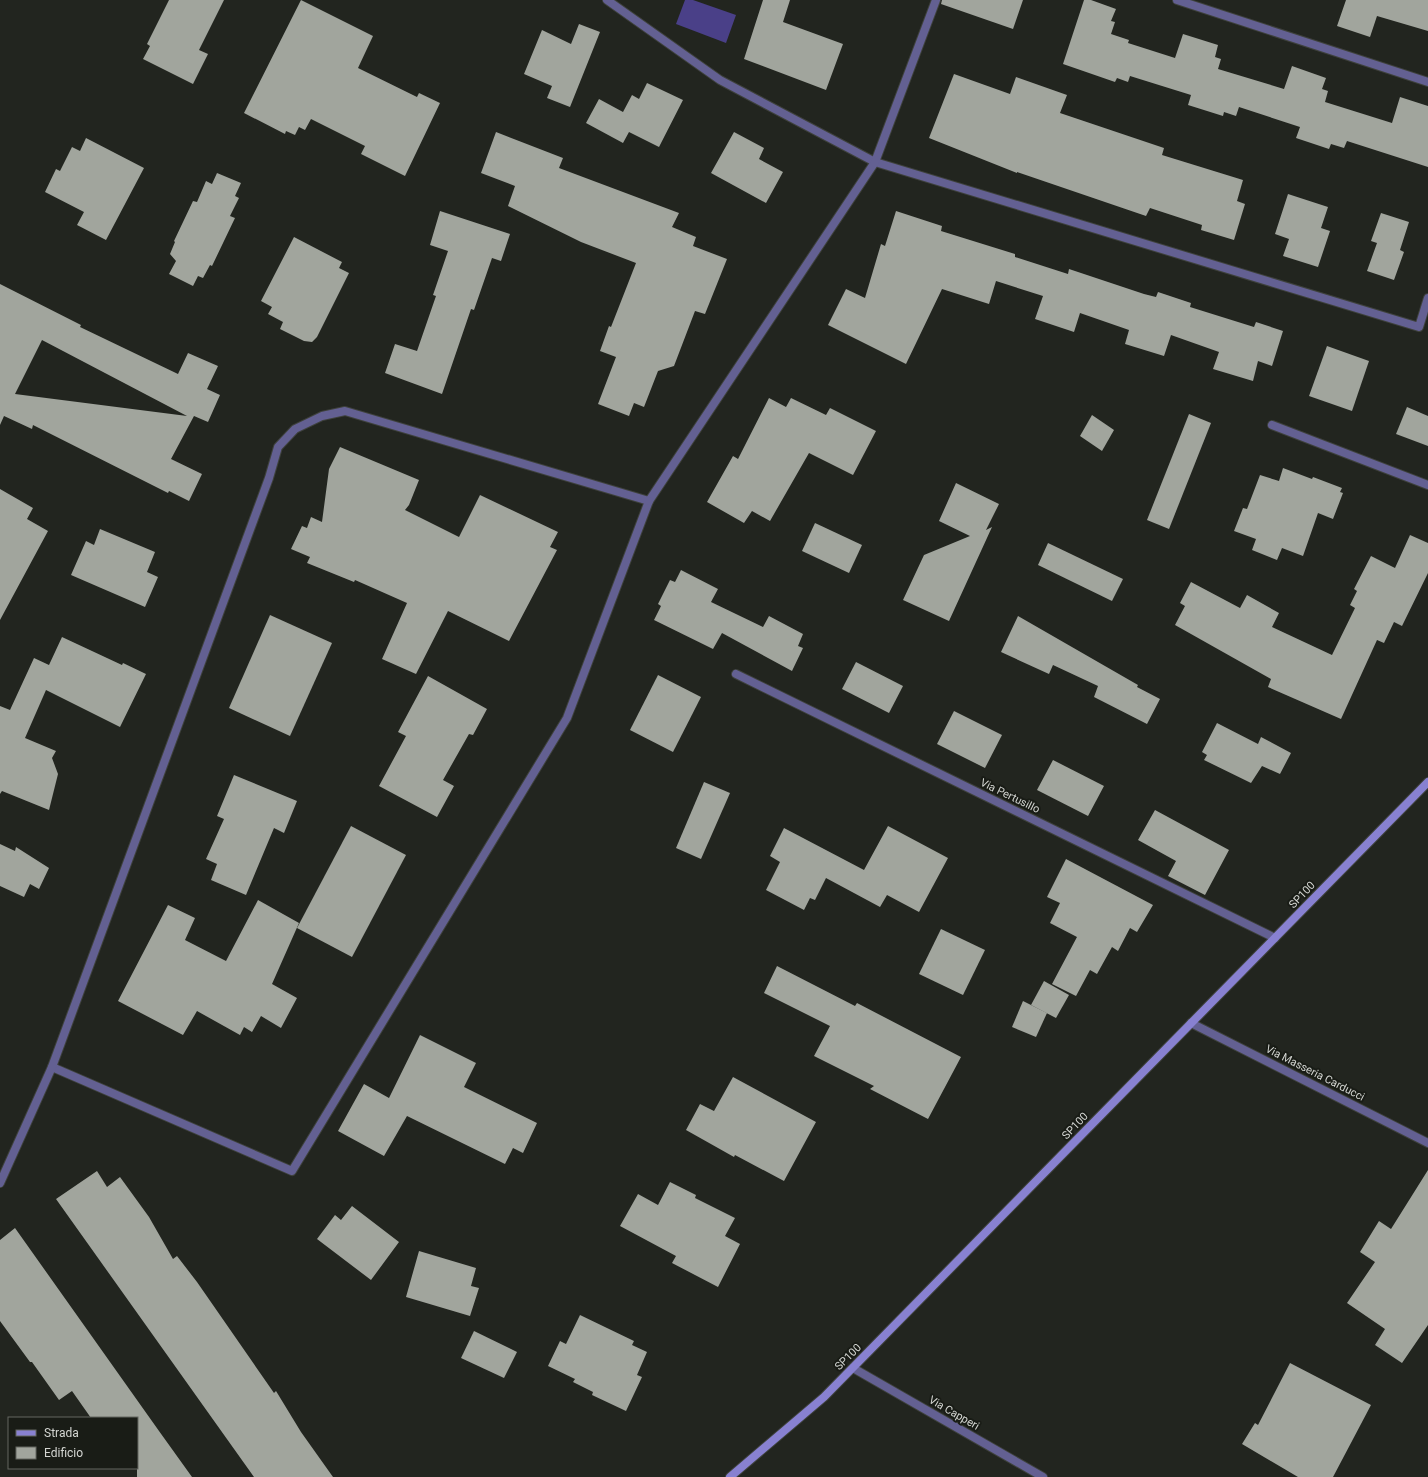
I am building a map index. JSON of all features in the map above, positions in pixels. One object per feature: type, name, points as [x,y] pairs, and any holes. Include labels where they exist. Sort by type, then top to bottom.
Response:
[{"type":"main road","name":"SP100","points":[[730,1477],[824,1398],[1428,782]]},
{"type":"street","points":[[607,0],[720,80],[875,162],[1419,327],[1428,298]]},
{"type":"street","points":[[52,1067],[292,1171],[567,718],[649,501],[875,162],[936,0]]},
{"type":"street","points":[[1177,0],[1428,82]]},
{"type":"street","points":[[0,1184],[52,1067],[269,478],[278,447],[295,429],[322,416],[345,411],[649,501]]},
{"type":"street","points":[[1272,425],[1428,485]]},
{"type":"street","name":"Via Pertusillo","points":[[736,674],[1275,938]]},
{"type":"street","name":"Via Masseria Carducci","points":[[1191,1023],[1428,1143]]},
{"type":"street","name":"Via Capperi","points":[[853,1368],[1043,1477]]},
{"type":"shaded area","points":[[685,0],[693,0],[736,15],[726,43],[676,24]]},
{"type":"building","points":[[169,0],[224,0],[199,50],[208,54],[193,84],[143,59],[150,46],[147,44]]},
{"type":"building","points":[[301,0],[373,36],[358,68],[417,97],[419,93],[440,103],[405,176],[361,154],[365,146],[311,119],[305,130],[299,127],[295,135],[286,131],[285,134],[244,113]]},
{"type":"building","points":[[763,0],[790,0],[783,22],[843,44],[826,90],[744,59]]},
{"type":"building","points":[[942,0],[1023,0],[1013,29],[941,4]]},
{"type":"building","points":[[1084,0],[1091,0],[1116,9],[1111,21],[1115,22],[1111,34],[1129,40],[1128,43],[1175,58],[1183,34],[1218,45],[1215,57],[1221,59],[1218,69],[1284,89],[1292,66],[1326,78],[1322,89],[1328,91],[1325,102],[1392,123],[1400,97],[1428,106],[1428,167],[1347,141],[1344,148],[1331,144],[1329,149],[1296,138],[1300,127],[1239,107],[1236,116],[1224,112],[1223,116],[1188,105],[1191,95],[1130,76],[1128,82],[1117,78],[1115,82],[1063,64]]},
{"type":"building","points":[[1346,0],[1428,0],[1428,31],[1377,16],[1370,37],[1337,26]]},
{"type":"building","points":[[579,24],[600,32],[570,107],[547,98],[552,86],[524,74],[542,30],[571,44]]},
{"type":"building","points":[[954,74],[1010,94],[1016,77],[1067,95],[1060,113],[1164,148],[1162,155],[1243,180],[1237,201],[1245,204],[1234,240],[1201,230],[1202,225],[1150,208],[1146,216],[1017,173],[929,138]]},
{"type":"building","points":[[647,83],[683,100],[659,147],[629,132],[623,143],[586,123],[599,99],[623,112],[632,95],[639,99]]},
{"type":"building","points":[[496,132],[563,158],[559,168],[679,213],[672,227],[696,237],[693,246],[727,259],[705,314],[695,311],[674,366],[658,371],[644,407],[634,403],[629,416],[598,404],[616,357],[600,351],[636,263],[581,242],[508,206],[515,186],[481,173]]},
{"type":"building","points":[[734,132],[764,148],[759,159],[783,172],[766,203],[711,173]]},
{"type":"building","points":[[86,138],[144,168],[106,240],[77,225],[84,212],[45,192],[56,169],[60,171],[72,147],[80,151]]},
{"type":"building","points":[[217,173],[241,183],[235,196],[239,198],[230,216],[235,218],[212,266],[210,265],[203,278],[198,276],[193,286],[169,274],[176,261],[170,254],[175,242],[174,241],[193,201],[197,202],[206,181],[212,184]]},
{"type":"building","points":[[1288,194],[1328,207],[1321,228],[1330,231],[1318,267],[1283,256],[1289,239],[1275,234]]},
{"type":"building","points":[[440,211],[510,234],[501,261],[492,258],[474,310],[471,309],[442,394],[385,373],[395,344],[417,351],[436,296],[433,295],[448,251],[430,245]]},
{"type":"building","points":[[896,211],[942,226],[941,231],[1015,254],[1015,257],[1068,274],[1069,269],[1156,297],[1158,292],[1191,303],[1190,307],[1254,327],[1256,322],[1283,331],[1272,366],[1258,361],[1253,381],[1213,369],[1219,352],[1171,335],[1164,356],[1125,344],[1129,330],[1080,313],[1074,332],[1035,319],[1043,296],[996,281],[989,304],[942,289],[906,364],[828,325],[846,289],[865,298],[881,244],[885,246]]},
{"type":"building","points":[[1381,213],[1409,222],[1400,250],[1404,252],[1394,280],[1367,271],[1377,243],[1371,241]]},
{"type":"building","points":[[294,237],[342,262],[339,268],[349,273],[317,337],[312,342],[304,341],[280,329],[283,322],[268,314],[272,307],[261,301]]},
{"type":"building","points":[[0,284],[81,325],[80,327],[178,374],[188,353],[218,366],[207,389],[220,395],[208,422],[194,416],[171,459],[202,474],[189,501],[169,491],[168,493],[33,425],[32,429],[4,416],[0,425]],"holes":[[[42,340],[187,416],[15,394]]]},
{"type":"building","points":[[1327,346],[1369,361],[1352,411],[1309,396]]},
{"type":"building","points":[[769,398],[786,407],[791,398],[826,415],[830,408],[876,431],[853,475],[809,453],[770,521],[752,511],[744,523],[707,502],[733,456],[738,459]]},
{"type":"building","points":[[1407,407],[1428,416],[1428,446],[1396,434]]},
{"type":"building","points":[[1189,414],[1211,423],[1169,529],[1147,520]]},
{"type":"building","points":[[1092,415],[1114,430],[1102,451],[1080,436]]},
{"type":"building","points":[[340,447],[419,480],[409,505],[405,510],[459,537],[480,495],[558,532],[550,547],[557,550],[509,641],[448,611],[416,674],[382,659],[407,603],[355,580],[354,582],[307,563],[310,557],[291,549],[302,526],[307,528],[311,517],[322,522],[329,469]]},
{"type":"building","points":[[1283,468],[1342,488],[1340,492],[1343,493],[1333,519],[1318,513],[1303,556],[1282,548],[1277,560],[1252,550],[1256,539],[1234,531],[1243,508],[1247,509],[1260,475],[1279,481]]},
{"type":"building","points":[[956,483],[999,504],[986,530],[992,527],[949,621],[903,600],[924,555],[970,536],[939,521]]},
{"type":"building","points":[[0,489],[33,508],[27,519],[48,531],[0,620]]},
{"type":"building","points":[[815,523],[862,545],[849,573],[802,551]]},
{"type":"building","points":[[100,529],[155,552],[147,572],[158,577],[145,607],[71,575],[86,541],[94,545]]},
{"type":"building","points":[[1410,535],[1428,543],[1428,573],[1402,626],[1394,622],[1384,643],[1377,640],[1341,719],[1268,687],[1271,679],[1175,625],[1185,606],[1180,603],[1191,582],[1240,608],[1247,595],[1279,613],[1272,627],[1332,655],[1355,608],[1350,605],[1357,591],[1354,589],[1371,556],[1395,568]]},
{"type":"building","points":[[1048,543],[1123,579],[1112,601],[1038,565]]},
{"type":"building","points":[[681,570],[718,589],[711,602],[763,627],[769,616],[803,634],[798,646],[803,648],[792,671],[722,633],[713,649],[654,620],[661,606],[658,604],[670,580],[675,582]]},
{"type":"building","points":[[270,615],[332,643],[290,736],[229,708]]},
{"type":"building","points":[[1018,616],[1138,685],[1137,687],[1160,699],[1147,724],[1094,697],[1098,686],[1053,665],[1049,674],[1001,652]]},
{"type":"building","points":[[62,637],[122,665],[123,663],[146,674],[120,727],[46,690],[25,738],[56,751],[52,758],[58,774],[49,810],[2,791],[0,794],[0,706],[10,710],[34,658],[49,665]]},
{"type":"building","points":[[856,662],[903,686],[889,713],[842,689]]},
{"type":"building","points":[[658,675],[701,697],[673,752],[630,730]]},
{"type":"building","points":[[428,676],[487,709],[473,735],[469,734],[443,780],[454,786],[437,817],[379,786],[406,736],[398,732]]},
{"type":"building","points":[[954,711],[1002,735],[985,768],[937,744]]},
{"type":"building","points":[[1217,723],[1258,744],[1261,737],[1291,753],[1280,774],[1262,766],[1251,783],[1204,760],[1207,755],[1202,752]]},
{"type":"building","points":[[1053,760],[1104,786],[1088,816],[1037,790]]},
{"type":"building","points":[[234,775],[297,801],[284,833],[274,828],[246,895],[211,880],[217,864],[206,859],[224,819],[217,816]]},
{"type":"building","points":[[704,782],[730,793],[701,859],[676,848]]},
{"type":"building","points":[[1155,810],[1229,850],[1205,895],[1168,876],[1176,861],[1138,840]]},
{"type":"building","points":[[351,826],[406,855],[352,957],[297,928]]},
{"type":"building","points":[[888,826],[948,858],[919,912],[887,895],[880,907],[826,878],[815,900],[810,898],[804,910],[766,890],[780,862],[770,856],[784,828],[864,870]]},
{"type":"building","points":[[0,844],[15,851],[16,847],[49,868],[39,889],[30,884],[24,897],[0,886]]},
{"type":"building","points":[[1066,859],[1153,905],[1137,932],[1130,928],[1118,951],[1112,947],[1097,974],[1090,970],[1076,996],[1052,984],[1077,937],[1050,923],[1060,903],[1047,897]]},
{"type":"building","points":[[258,900],[299,923],[272,984],[297,998],[281,1028],[261,1016],[252,1032],[244,1027],[240,1035],[197,1011],[183,1035],[118,1001],[168,905],[195,918],[185,940],[226,961]]},
{"type":"building","points":[[941,929],[985,950],[963,995],[919,974]]},
{"type":"building","points":[[777,966],[855,1006],[857,1003],[961,1057],[928,1119],[870,1089],[874,1086],[814,1056],[830,1026],[764,993]]},
{"type":"building","points":[[1044,981],[1069,995],[1056,1018],[1031,1005]]},
{"type":"building","points":[[1023,1001],[1047,1013],[1036,1037],[1012,1027]]},
{"type":"building","points":[[420,1035],[476,1063],[464,1087],[537,1123],[523,1153],[513,1148],[505,1164],[407,1116],[384,1156],[338,1131],[364,1084],[389,1098]]},
{"type":"building","points":[[733,1077],[816,1122],[784,1181],[735,1155],[734,1157],[686,1130],[700,1104],[714,1111]]},
{"type":"building","points":[[1428,1170],[1428,1325],[1402,1363],[1375,1345],[1385,1329],[1347,1303],[1375,1262],[1360,1252],[1379,1221],[1391,1229]]},
{"type":"building","points":[[97,1171],[107,1187],[120,1177],[149,1217],[173,1259],[177,1256],[197,1282],[274,1393],[276,1391],[301,1432],[333,1477],[254,1477],[56,1199]]},
{"type":"building","points":[[670,1182],[696,1195],[695,1198],[735,1218],[725,1236],[740,1244],[718,1287],[672,1263],[676,1256],[620,1226],[638,1194],[658,1205]]},
{"type":"building","points":[[352,1206],[399,1242],[371,1280],[317,1239],[335,1215],[341,1220]]},
{"type":"building","points":[[15,1228],[192,1477],[137,1477],[138,1417],[90,1417],[72,1391],[59,1400],[0,1321],[0,1240]]},
{"type":"building","points":[[419,1251],[476,1268],[471,1286],[479,1288],[470,1316],[406,1297]]},
{"type":"building","points":[[580,1315],[634,1341],[632,1345],[647,1352],[637,1375],[642,1377],[626,1411],[592,1395],[593,1392],[573,1382],[575,1379],[548,1366],[560,1341],[566,1344]]},
{"type":"building","points":[[474,1331],[517,1352],[504,1378],[461,1358]]},
{"type":"building","points":[[1290,1363],[1371,1405],[1333,1477],[1298,1477],[1242,1444],[1255,1423],[1258,1425]]}]
